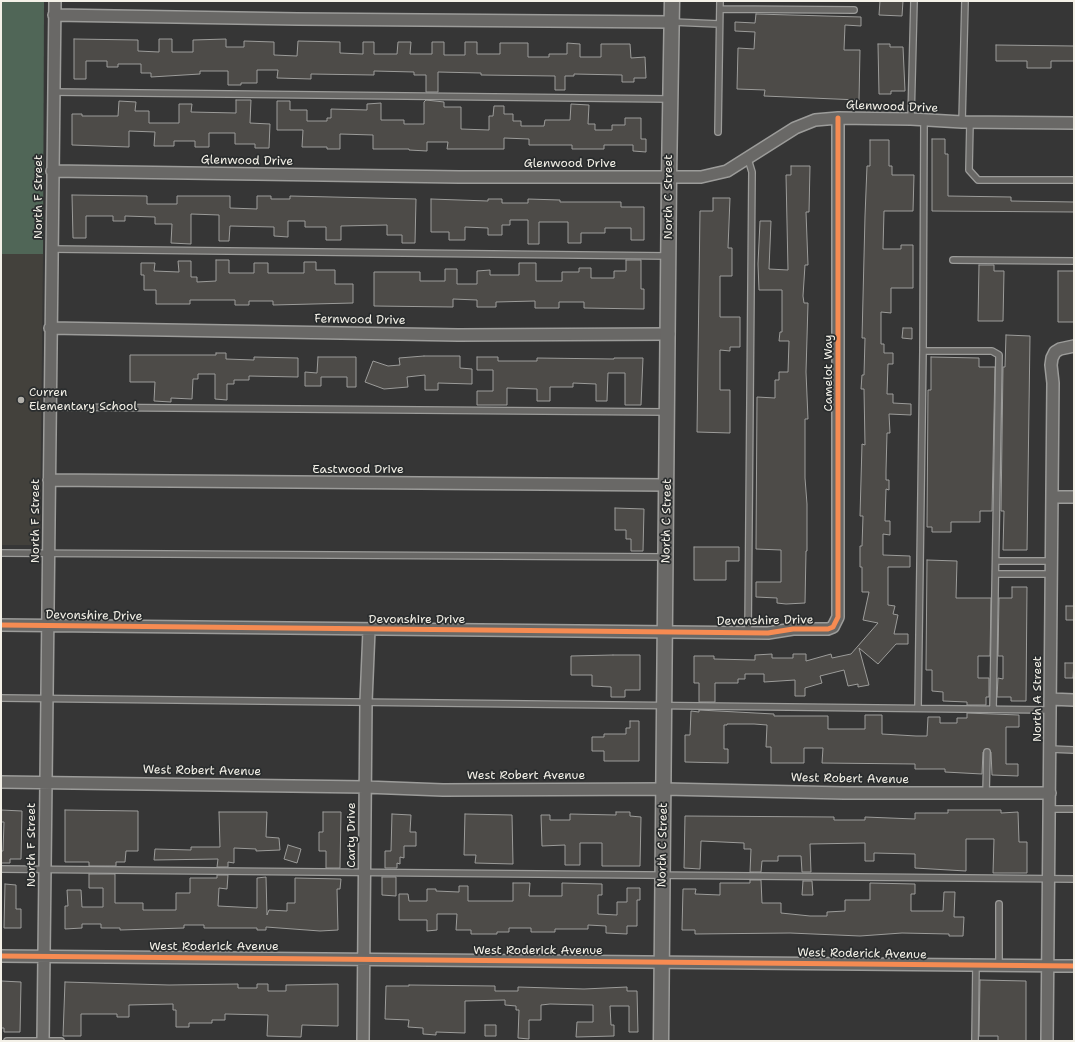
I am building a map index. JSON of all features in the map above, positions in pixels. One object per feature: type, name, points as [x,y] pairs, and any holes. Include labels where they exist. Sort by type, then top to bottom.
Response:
[{"type":"street","name":"North F Street","points":[[43,1041],[52,249],[52,92],[55,1]]},
{"type":"street","name":"North C Street","points":[[662,1041],[662,875],[667,557],[669,334],[668,256],[672,1]]},
{"type":"street","points":[[54,15],[672,22]]},
{"type":"street","name":"Glenwood Drive","points":[[52,171],[459,177],[708,176],[727,171],[795,128],[815,120],[838,118],[911,119],[966,122],[1074,123]]},
{"type":"street","name":"Camelot Way","points":[[833,627],[838,617],[838,118]]},
{"type":"street","name":"Fernwood Drive","points":[[50,328],[458,334],[669,334]]},
{"type":"street","name":"North A Street","points":[[1047,1041],[1051,705],[1052,358],[1060,349],[1074,346]]},
{"type":"street","name":"Eastwood Drive","points":[[49,480],[667,486]]},
{"type":"street","points":[[1052,497],[1074,497]]},
{"type":"street","name":"Devonshire Drive","points":[[1,625],[768,633],[793,629],[828,629],[833,627]]},
{"type":"street","name":"Carty Drive","points":[[363,1041],[366,872],[366,702],[369,630]]},
{"type":"street","points":[[1051,705],[1074,700]]},
{"type":"street","name":"West Robert Avenue","points":[[1,782],[365,787],[443,790],[664,789],[844,793],[1050,793]]},
{"type":"street","name":"West Roderick Avenue","points":[[1,956],[364,958],[444,961],[663,961],[848,965],[1074,966]]},
{"type":"lane","points":[[718,132],[720,1]]},
{"type":"lane","points":[[911,119],[914,1]]},
{"type":"lane","points":[[965,1],[966,122],[969,170],[978,180],[1074,180]]},
{"type":"lane","points":[[720,9],[854,10]]},
{"type":"lane","points":[[672,22],[719,24]]},
{"type":"lane","points":[[52,92],[670,99]]},
{"type":"lane","points":[[918,707],[923,351],[924,120]]},
{"type":"lane","points":[[748,159],[752,172],[748,632]]},
{"type":"lane","points":[[52,249],[668,256]]},
{"type":"lane","points":[[953,260],[1074,261]]},
{"type":"lane","points":[[923,351],[992,351],[999,355],[997,561],[993,709]]},
{"type":"lane","points":[[50,407],[668,412]]},
{"type":"lane","points":[[1,553],[48,552],[667,557]]},
{"type":"lane","points":[[997,561],[1051,561]]},
{"type":"lane","points":[[996,574],[1051,574]]},
{"type":"lane","points":[[1,698],[665,704],[993,709],[1051,705]]},
{"type":"lane","points":[[1050,749],[1074,750]]},
{"type":"lane","points":[[986,793],[987,752]]},
{"type":"lane","points":[[1050,809],[1074,809]]},
{"type":"lane","points":[[1,869],[1074,879]]},
{"type":"lane","points":[[999,965],[1000,904]]},
{"type":"lane","points":[[975,1041],[976,965]]},
{"type":"lane","points":[[7,1041],[61,1041]]},
{"type":"shaded area","name":"Curren Elementary School","points":[[1,254],[43,254],[40,545],[1,545]]},
{"type":"green space","points":[[1,1],[44,1],[43,254],[1,254]]},
{"type":"building","points":[[880,1],[903,1],[902,16],[879,15]]},
{"type":"building","points":[[756,14],[861,17],[861,26],[845,25],[844,50],[860,50],[859,100],[764,96],[765,90],[737,89],[738,48],[754,49],[755,32],[735,31],[735,22],[755,23]]},
{"type":"building","points":[[74,39],[138,40],[138,51],[159,52],[159,39],[172,39],[172,52],[193,52],[193,40],[226,39],[226,47],[244,47],[244,41],[274,42],[274,55],[297,56],[298,41],[340,42],[340,53],[363,54],[363,42],[374,42],[374,54],[397,54],[398,42],[411,42],[410,54],[432,54],[432,42],[444,42],[444,55],[465,55],[465,42],[477,42],[477,54],[500,54],[500,43],[528,43],[528,57],[549,57],[549,54],[567,54],[567,43],[580,44],[580,57],[601,57],[601,44],[630,44],[631,58],[645,57],[646,78],[634,78],[634,82],[622,82],[622,75],[574,74],[574,76],[565,76],[565,90],[555,90],[555,76],[481,75],[481,73],[438,72],[438,92],[426,92],[426,75],[414,75],[414,72],[374,71],[374,75],[311,74],[311,79],[277,78],[278,70],[257,70],[257,83],[228,85],[228,71],[200,71],[200,74],[151,77],[151,73],[141,73],[141,64],[118,64],[118,67],[107,67],[107,61],[86,61],[86,79],[74,79]]},
{"type":"building","points":[[878,44],[890,44],[890,47],[903,47],[905,91],[891,91],[891,94],[879,94]]},
{"type":"building","points":[[996,45],[1074,46],[1074,61],[1051,61],[1051,68],[1027,68],[1027,61],[996,61]]},
{"type":"building","points":[[236,100],[251,100],[250,123],[270,124],[269,148],[255,148],[255,144],[235,144],[235,133],[209,133],[209,147],[195,147],[195,141],[174,141],[174,146],[154,146],[155,132],[129,131],[129,147],[72,145],[72,114],[82,114],[82,116],[118,116],[119,101],[136,102],[135,111],[149,111],[149,123],[179,123],[179,104],[192,104],[191,112],[236,113]]},
{"type":"building","points":[[426,100],[444,102],[444,107],[461,107],[461,129],[489,130],[489,116],[493,116],[494,106],[504,106],[504,114],[513,114],[513,121],[521,121],[521,126],[544,126],[545,120],[570,120],[571,104],[589,105],[588,124],[595,124],[595,130],[612,130],[612,125],[625,125],[625,118],[641,118],[641,139],[646,139],[646,152],[633,151],[633,145],[604,145],[604,149],[572,149],[572,145],[529,145],[529,139],[504,138],[504,149],[447,149],[448,142],[427,142],[427,151],[409,149],[373,149],[373,135],[340,134],[340,149],[327,149],[327,147],[302,147],[303,130],[277,130],[277,101],[290,101],[290,110],[307,110],[307,121],[327,121],[327,118],[331,118],[331,109],[367,110],[367,104],[381,103],[381,120],[404,120],[404,124],[424,124],[424,102]]},
{"type":"building","points":[[932,139],[945,139],[945,154],[948,154],[948,196],[1011,197],[1011,201],[1074,202],[1074,212],[932,211]]},
{"type":"building","points":[[870,140],[889,140],[889,166],[892,166],[892,175],[914,175],[913,211],[884,211],[883,249],[901,249],[901,245],[913,245],[913,288],[891,288],[891,313],[881,312],[881,344],[884,344],[884,353],[893,353],[893,364],[888,364],[887,394],[893,394],[893,403],[911,404],[911,415],[889,414],[890,433],[887,433],[886,480],[889,480],[889,490],[886,489],[885,521],[890,521],[890,535],[883,534],[883,555],[910,556],[910,567],[888,567],[888,605],[895,606],[893,614],[898,615],[894,634],[908,634],[908,644],[896,644],[878,664],[859,648],[869,685],[858,687],[858,684],[848,686],[844,670],[820,676],[822,683],[805,688],[805,696],[795,696],[795,680],[764,682],[764,674],[745,674],[745,679],[738,679],[738,683],[715,683],[715,702],[699,702],[699,683],[694,683],[694,656],[714,656],[714,659],[755,660],[755,655],[772,654],[772,658],[793,658],[793,654],[806,654],[806,661],[831,654],[832,658],[851,654],[878,623],[863,620],[869,592],[862,592],[862,567],[860,567],[860,546],[862,546],[863,516],[860,516],[862,444],[865,445],[864,389],[861,389],[862,375],[864,375],[865,338],[862,338],[867,166],[870,166]]},
{"type":"building","points":[[791,166],[810,166],[809,212],[806,212],[808,265],[805,265],[803,296],[804,303],[808,303],[806,372],[808,419],[805,419],[807,551],[805,603],[786,604],[777,603],[777,598],[756,597],[756,582],[781,582],[781,550],[756,549],[757,397],[775,398],[775,380],[779,380],[779,372],[788,372],[789,341],[779,341],[780,332],[782,332],[782,290],[759,290],[758,264],[760,221],[771,221],[769,269],[788,270],[786,175],[791,175]]},
{"type":"building","points":[[72,195],[147,196],[147,204],[177,204],[177,196],[230,196],[230,208],[257,209],[257,196],[271,196],[271,199],[290,199],[290,196],[416,199],[415,243],[402,243],[402,235],[387,235],[387,225],[341,226],[341,240],[326,240],[326,227],[305,227],[305,221],[288,221],[288,237],[274,236],[274,227],[230,226],[229,241],[219,241],[219,215],[191,214],[191,244],[171,243],[172,224],[155,224],[155,217],[125,216],[125,221],[113,221],[113,216],[86,216],[86,238],[73,238]]},
{"type":"building","points":[[713,198],[730,198],[728,248],[732,248],[732,276],[720,276],[720,317],[740,317],[740,347],[730,347],[730,351],[720,350],[720,390],[730,390],[730,433],[697,432],[700,211],[713,211]]},
{"type":"building","points":[[431,199],[488,201],[488,199],[502,199],[502,203],[528,203],[528,199],[560,200],[560,202],[621,202],[621,207],[644,207],[644,240],[631,240],[631,228],[605,228],[605,233],[581,233],[581,243],[568,243],[568,222],[539,222],[539,244],[528,244],[528,220],[510,220],[510,225],[502,225],[502,235],[488,235],[488,228],[465,227],[465,240],[449,240],[449,232],[431,232]]},
{"type":"building","points":[[216,260],[229,260],[229,273],[254,273],[254,263],[268,263],[268,273],[304,273],[304,262],[316,262],[316,270],[335,270],[335,284],[353,284],[353,303],[273,305],[273,301],[249,301],[249,305],[235,305],[235,300],[190,300],[190,304],[156,304],[156,290],[144,290],[144,275],[141,275],[141,263],[155,263],[154,271],[179,272],[178,261],[191,261],[191,277],[197,277],[197,282],[216,281]]},
{"type":"building","points":[[626,260],[641,260],[641,289],[644,289],[644,309],[584,308],[584,302],[559,302],[559,308],[535,308],[535,301],[496,302],[496,307],[477,307],[477,300],[453,299],[453,307],[374,306],[374,272],[420,272],[420,281],[445,281],[445,269],[457,269],[457,284],[477,284],[477,271],[490,270],[490,275],[519,275],[519,263],[536,263],[536,281],[562,281],[562,272],[579,272],[579,268],[591,268],[591,278],[614,278],[614,271],[626,271]]},
{"type":"building","points":[[979,265],[994,265],[994,271],[1004,271],[1003,321],[978,321]]},
{"type":"building","points":[[1058,271],[1074,271],[1074,322],[1058,322]]},
{"type":"building","points":[[903,328],[912,328],[912,339],[902,338]]},
{"type":"building","points":[[1006,335],[1030,336],[1027,550],[1003,550],[1004,511],[1001,511],[1003,367],[1005,367]]},
{"type":"building","points":[[216,353],[226,353],[226,359],[254,360],[254,357],[298,358],[298,377],[249,376],[249,380],[234,380],[234,384],[227,384],[227,400],[215,399],[215,374],[198,374],[198,379],[193,379],[192,399],[171,398],[171,402],[154,401],[155,382],[130,382],[130,355],[216,355]]},
{"type":"building","points":[[460,356],[460,368],[472,369],[472,384],[438,383],[438,390],[425,390],[425,375],[407,377],[408,387],[384,389],[365,382],[373,361],[388,366],[400,365],[399,358]]},
{"type":"building","points":[[318,357],[356,357],[356,387],[347,387],[347,377],[321,377],[321,386],[305,386],[305,372],[317,373]]},
{"type":"building","points":[[477,357],[498,357],[498,361],[537,361],[537,358],[643,358],[641,405],[625,405],[625,373],[608,373],[607,401],[596,401],[596,384],[573,383],[573,387],[550,387],[550,401],[537,401],[537,389],[507,388],[507,405],[477,405],[477,391],[493,391],[493,370],[477,370]]},
{"type":"building","points":[[931,357],[979,358],[979,367],[995,367],[992,511],[980,511],[980,522],[951,522],[951,532],[932,532],[932,527],[927,527],[928,390],[931,390]]},
{"type":"building","points":[[615,508],[644,509],[643,551],[631,551],[631,539],[626,539],[626,530],[615,530]]},
{"type":"building","points":[[694,547],[739,547],[739,561],[726,561],[726,580],[694,580]]},
{"type":"building","points":[[927,560],[957,561],[956,598],[991,598],[990,656],[978,656],[978,678],[989,678],[989,697],[986,697],[986,705],[967,705],[967,702],[943,701],[943,692],[932,691],[932,670],[926,670]]},
{"type":"building","points":[[1012,587],[1027,587],[1026,701],[1011,701],[1011,697],[997,697],[998,678],[1003,679],[1003,656],[998,656],[999,598],[1012,598]]},
{"type":"building","points":[[1066,606],[1074,606],[1074,620],[1066,620]]},
{"type":"building","points":[[640,655],[640,690],[625,690],[625,697],[611,697],[611,687],[592,686],[592,675],[571,675],[571,656]]},
{"type":"building","points":[[1065,663],[1074,663],[1073,678],[1065,678]]},
{"type":"building","points":[[699,710],[774,714],[774,716],[828,716],[828,729],[865,729],[865,715],[882,715],[882,734],[916,736],[927,736],[928,717],[940,717],[940,723],[957,723],[957,718],[967,718],[967,713],[1019,715],[1019,727],[1006,727],[1006,764],[1018,764],[1018,776],[992,775],[991,752],[987,748],[983,752],[982,774],[945,772],[945,769],[915,769],[915,764],[822,763],[823,748],[804,748],[804,763],[771,763],[771,747],[766,747],[767,725],[754,724],[724,725],[724,749],[728,749],[728,763],[685,762],[685,735],[690,735],[691,711],[699,712]]},
{"type":"building","points":[[630,721],[639,721],[639,761],[604,761],[604,751],[592,751],[592,737],[604,737],[604,734],[626,734],[626,728],[630,728]]},
{"type":"building","points":[[1,810],[22,811],[21,859],[10,859],[10,863],[1,863],[4,822],[1,822]]},
{"type":"building","points":[[65,810],[138,811],[138,851],[126,851],[125,862],[116,862],[116,866],[89,866],[89,862],[65,862]]},
{"type":"building","points":[[948,810],[1001,810],[1001,813],[1018,812],[1019,842],[1027,842],[1027,873],[993,873],[994,839],[966,839],[966,871],[915,868],[915,854],[874,853],[874,861],[865,861],[865,843],[810,844],[811,872],[802,872],[801,856],[778,856],[778,861],[762,861],[761,872],[750,872],[751,849],[744,849],[744,843],[701,841],[700,869],[684,868],[685,816],[834,817],[834,820],[865,820],[865,817],[915,819],[915,813],[948,813]]},
{"type":"building","points":[[219,812],[267,812],[266,837],[279,838],[280,850],[256,851],[256,849],[234,848],[234,863],[228,862],[228,867],[217,867],[218,859],[154,860],[155,849],[191,850],[191,847],[220,847]]},
{"type":"building","points":[[323,812],[341,812],[340,868],[326,868],[326,851],[319,851],[319,832],[323,832]]},
{"type":"building","points":[[616,812],[630,812],[630,816],[641,817],[640,866],[602,866],[602,843],[580,843],[580,865],[565,865],[565,845],[542,846],[541,815],[550,815],[550,820],[570,820],[570,814],[616,815]]},
{"type":"building","points":[[392,814],[411,815],[410,832],[416,832],[416,846],[404,846],[404,858],[400,857],[400,864],[397,863],[397,868],[385,868],[385,851],[391,851]]},
{"type":"building","points":[[465,814],[512,815],[513,864],[475,863],[476,855],[464,855]]},
{"type":"building","points":[[288,845],[301,849],[297,863],[284,859]]},
{"type":"building","points":[[89,874],[115,874],[115,903],[143,903],[143,910],[176,910],[176,893],[190,893],[190,878],[217,878],[217,875],[228,875],[227,889],[219,888],[218,906],[257,908],[257,878],[266,877],[267,915],[269,910],[287,911],[287,903],[295,903],[295,878],[341,879],[340,889],[337,889],[338,930],[320,931],[266,927],[266,930],[257,930],[257,928],[204,928],[204,925],[184,925],[184,928],[120,930],[120,928],[101,928],[101,924],[82,924],[82,928],[65,929],[65,906],[68,906],[67,890],[81,890],[82,907],[103,907],[103,888],[89,888]]},
{"type":"building","points":[[382,877],[396,877],[396,896],[382,895]]},
{"type":"building","points":[[750,880],[761,880],[762,903],[781,903],[781,913],[810,916],[827,916],[827,912],[845,911],[845,900],[870,900],[870,883],[915,884],[915,894],[911,894],[911,911],[943,911],[944,892],[955,892],[954,917],[964,917],[963,936],[949,936],[949,934],[902,933],[860,936],[790,933],[695,934],[695,930],[682,930],[683,889],[696,889],[695,894],[720,895],[720,883],[750,883]]},
{"type":"building","points":[[803,881],[812,881],[813,895],[802,895]]},
{"type":"building","points":[[513,883],[530,883],[529,896],[562,896],[562,883],[602,884],[602,895],[598,895],[598,914],[617,915],[617,902],[627,902],[627,888],[640,888],[640,900],[637,900],[637,926],[627,926],[627,934],[606,933],[606,926],[588,925],[588,929],[555,929],[555,932],[531,932],[531,928],[509,928],[509,932],[497,932],[497,934],[471,934],[471,930],[456,930],[457,914],[437,914],[437,930],[427,931],[427,920],[399,920],[399,894],[408,894],[409,901],[427,901],[427,889],[459,892],[459,886],[468,886],[468,901],[513,901]]},
{"type":"building","points":[[5,884],[16,885],[16,909],[21,909],[21,928],[4,928]]},
{"type":"building","points":[[980,980],[1026,981],[1026,1041],[998,1041],[998,1036],[979,1036]]},
{"type":"building","points":[[1,981],[21,982],[20,1032],[4,1032],[4,1028],[1,1028]]},
{"type":"building","points":[[65,982],[169,985],[238,984],[238,988],[257,988],[257,984],[268,984],[268,991],[286,991],[286,985],[338,984],[338,1026],[302,1025],[301,1037],[267,1036],[268,1015],[225,1014],[225,1020],[212,1020],[212,1023],[189,1023],[189,1027],[176,1027],[176,1010],[173,1010],[173,1004],[129,1005],[129,1017],[117,1017],[117,1014],[81,1014],[81,1036],[63,1036]]},
{"type":"building","points":[[386,986],[495,986],[495,991],[518,991],[518,987],[584,989],[627,987],[627,991],[637,991],[638,1032],[629,1032],[629,1006],[610,1006],[611,1025],[614,1025],[614,1036],[576,1037],[577,1022],[593,1022],[593,1005],[550,1004],[541,1005],[541,1020],[529,1020],[529,1039],[518,1038],[519,1010],[516,1010],[516,1006],[505,1005],[505,1000],[465,1001],[465,1033],[436,1032],[436,1035],[423,1034],[423,1028],[408,1027],[409,1020],[385,1019]]},
{"type":"building","points":[[485,1025],[496,1025],[496,1036],[485,1036]]},
{"type":"cycle path","points":[[1,625],[768,633],[793,629],[828,629],[833,627],[838,617],[838,118]]},
{"type":"cycle path","points":[[1,956],[1074,966]]},
{"type":"place","name":"Curren Elementary School","points":[[21,400]]}]
